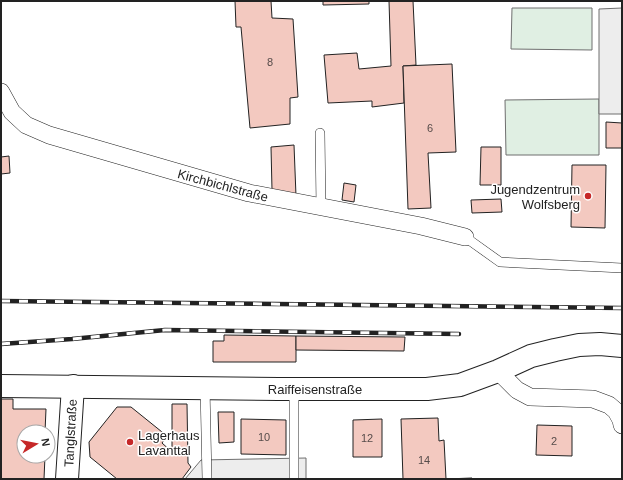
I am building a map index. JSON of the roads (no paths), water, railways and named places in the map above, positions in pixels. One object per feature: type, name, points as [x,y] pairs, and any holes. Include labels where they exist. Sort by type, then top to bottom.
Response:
[{"type":"street","name":"Kirchbichlstraße","points":[[1,92],[12,112],[26,124],[49,135],[248,193],[421,226],[465,237]]},
{"type":"street","name":"Raiffeisenstraße","points":[[1,386],[427,389],[460,385],[498,371],[531,356],[555,350],[593,345],[622,346]]},
{"type":"street","points":[[498,371],[517,390],[530,397],[593,399],[609,405],[616,411],[622,425]]},
{"type":"street","name":"Tanglstraße","points":[[67,479],[73,386]]},
{"type":"lane","points":[[320,133],[321,207]]},
{"type":"lane","points":[[465,237],[500,262],[622,268]]},
{"type":"lane","points":[[205,388],[207,479]]},
{"type":"lane","points":[[294,389],[294,479]]},
{"type":"railway","points":[[1,301],[622,308]]},
{"type":"railway","points":[[1,344],[165,330],[459,334]]},
{"type":"place","name":"Jugendzentrum Wolfsberg","points":[[588,196]]},
{"type":"place","name":"Lagerhaus Lavanttal","points":[[130,442]]}]
